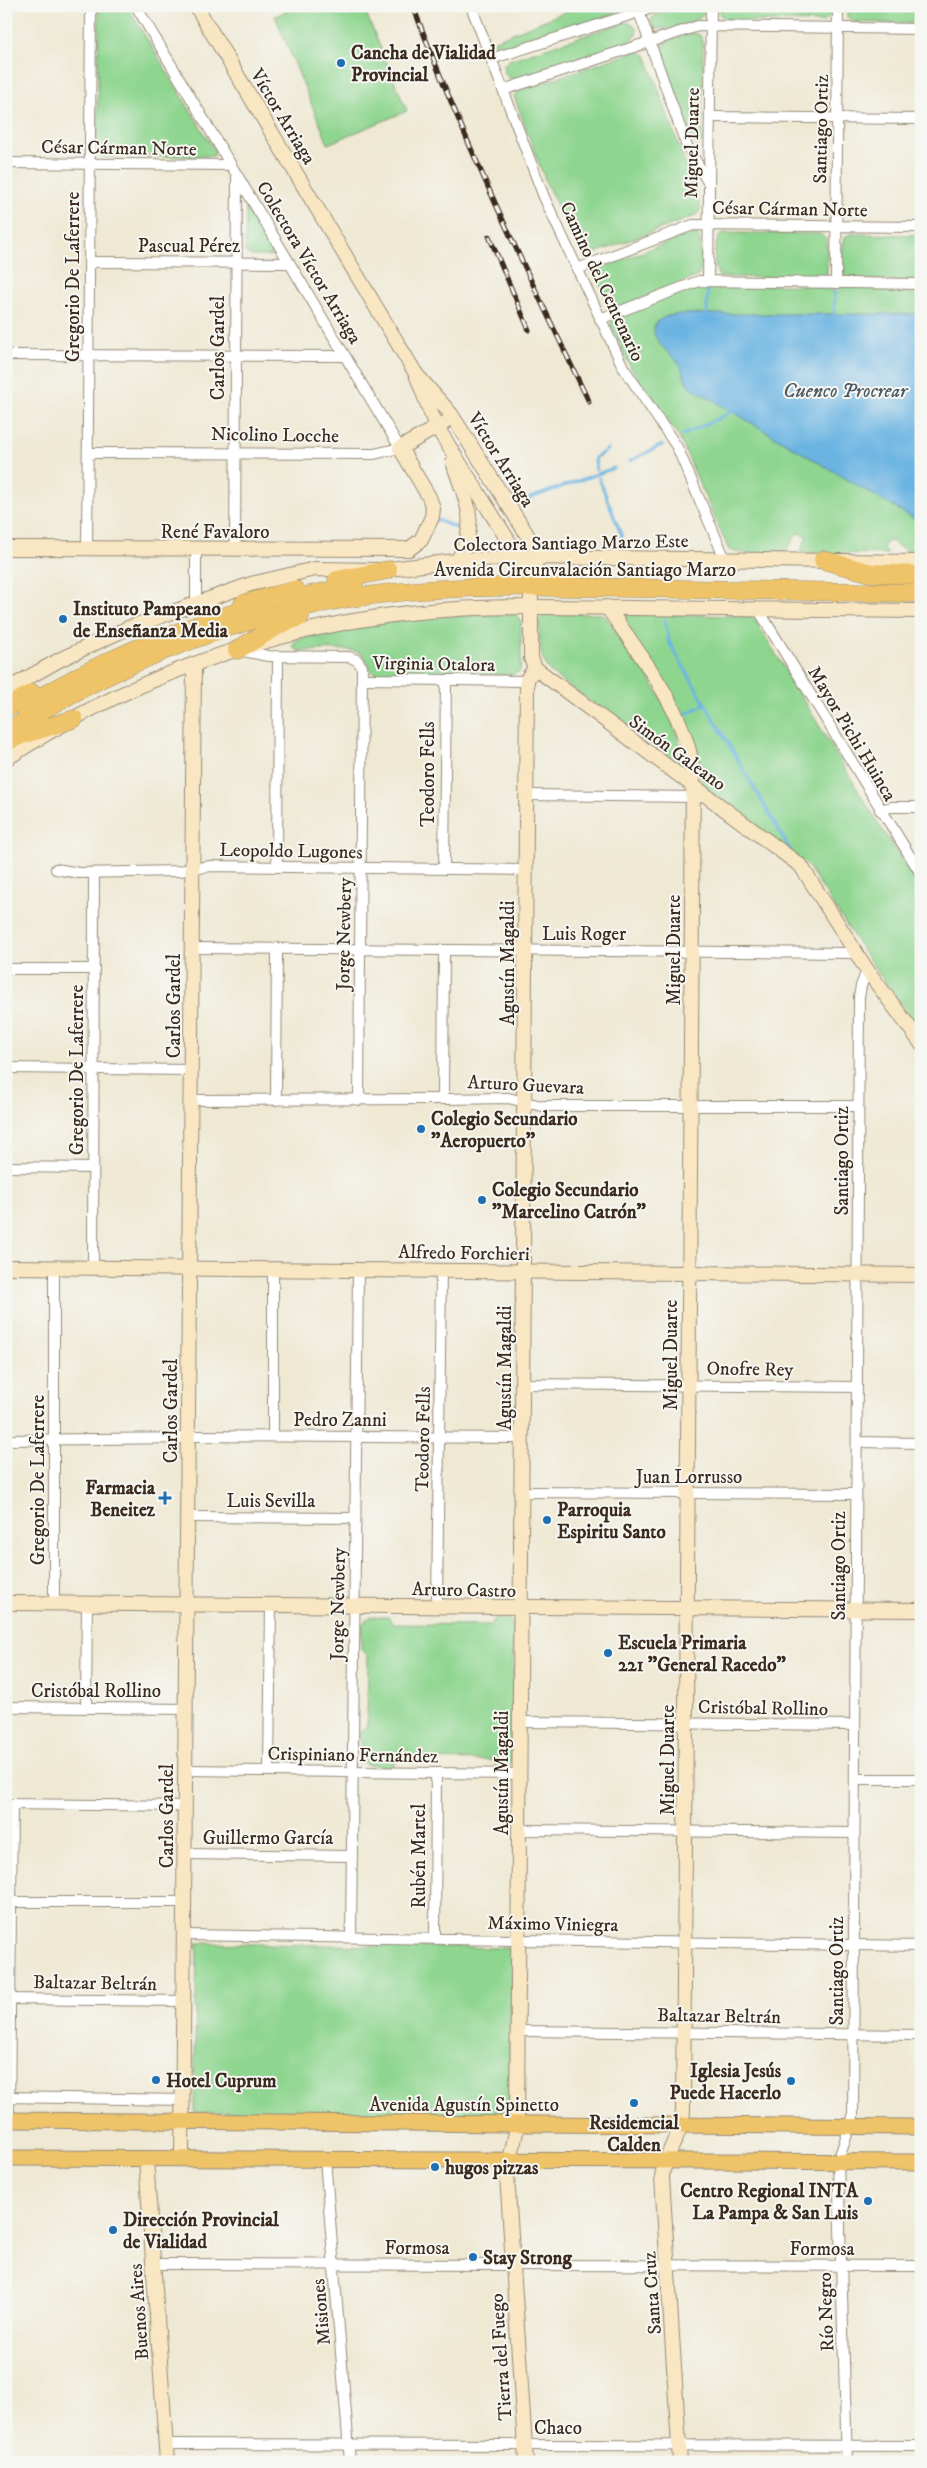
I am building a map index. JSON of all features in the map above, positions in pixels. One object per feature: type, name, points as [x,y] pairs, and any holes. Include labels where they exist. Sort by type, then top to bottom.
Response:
[{"type":"highway","points":[[823,560],[871,573],[921,575]]},
{"type":"highway","points":[[199,624],[254,600],[388,570]]},
{"type":"highway","name":"Avenida Circunvalación Santiago Marzo","points":[[6,717],[102,664],[146,644],[199,624],[291,598],[347,587],[441,578],[752,590],[921,593]]},
{"type":"highway","name":"Avenida Circunvalación Santiago Marzo","points":[[6,732],[118,670],[210,634],[305,607],[353,598],[420,590],[531,582],[921,583]]},
{"type":"highway","points":[[236,650],[291,620],[386,601],[420,590]]},
{"type":"highway","points":[[752,590],[807,601],[894,601],[921,605]]},
{"type":"highway","points":[[6,708],[55,680],[102,664]]},
{"type":"highway","points":[[6,742],[19,736],[74,719]]},
{"type":"main road","name":"Avenida Agustín Spinetto","points":[[8,2120],[921,2127]]},
{"type":"main road","points":[[6,2158],[921,2162]]},
{"type":"street","name":"Gregorio De Laferrere","points":[[87,549],[91,6]]},
{"type":"street","name":"Colectora Víctor Arriaga","points":[[136,6],[433,505],[432,517],[421,540]]},
{"type":"street","name":"Víctor Arriaga","points":[[196,6],[416,374],[437,427],[519,558],[531,582]]},
{"type":"street","name":"Camino del Centenario","points":[[471,6],[536,179],[577,269],[626,373],[672,438],[725,559]]},
{"type":"street","points":[[491,59],[658,6]]},
{"type":"street","name":"Miguel Duarte","points":[[708,281],[711,6]]},
{"type":"street","name":"Santiago Ortiz","points":[[836,283],[838,6]]},
{"type":"street","points":[[639,12],[686,144],[709,185]]},
{"type":"street","points":[[503,90],[694,27],[921,28]]},
{"type":"street","points":[[710,117],[921,119]]},
{"type":"street","name":"César Cárman Norte","points":[[6,163],[231,165]]},
{"type":"street","name":"Carlos Gardel","points":[[235,550],[237,176]]},
{"type":"street","name":"César Cárman Norte","points":[[577,269],[684,227],[708,225],[921,227]]},
{"type":"street","name":"Pascual Pérez","points":[[89,262],[289,263]]},
{"type":"street","points":[[600,319],[693,282],[921,284]]},
{"type":"street","points":[[6,355],[345,356]]},
{"type":"street","name":"Víctor Arriaga","points":[[416,374],[454,417],[535,547],[537,558]]},
{"type":"street","name":"Nicolino Locche","points":[[88,453],[235,452],[374,454],[400,448],[454,417]]},
{"type":"street","points":[[445,440],[471,521],[469,538],[458,560]]},
{"type":"street","name":"René Favaloro","points":[[6,548],[403,550],[414,546],[421,540]]},
{"type":"street","points":[[196,549],[196,603]]},
{"type":"street","name":"Colectora Santiago Marzo Este","points":[[6,690],[106,638],[196,603],[252,584],[311,570],[388,570],[458,560],[519,558],[921,562]]},
{"type":"street","points":[[534,668],[531,658],[531,582],[537,558]]},
{"type":"street","points":[[6,759],[74,719],[133,689],[194,664],[236,650],[326,626],[382,616],[468,608],[531,607],[921,611]]},
{"type":"street","name":"Miguel Duarte","points":[[607,607],[656,679],[671,706],[689,752],[698,793],[692,951],[684,2032],[683,2111],[681,2126]]},
{"type":"street","name":"Mayor Pichi Huinca","points":[[758,609],[921,874]]},
{"type":"street","name":"Virginia Otalora","points":[[236,650],[278,657],[352,658],[360,664],[363,680],[528,681]]},
{"type":"street","points":[[276,867],[278,657]]},
{"type":"street","name":"Carlos Gardel","points":[[182,2159],[194,664]]},
{"type":"street","name":"Agustín Magaldi","points":[[509,2160],[517,2124],[528,681],[529,674],[534,668]]},
{"type":"street","name":"Simón Galeano","points":[[534,668],[698,793],[801,866],[856,953]]},
{"type":"street","name":"Jorge Newbery","points":[[359,1100],[363,680]]},
{"type":"street","name":"Teodoro Fells","points":[[444,869],[446,680]]},
{"type":"street","points":[[527,795],[698,793]]},
{"type":"street","points":[[880,810],[891,807],[921,807]]},
{"type":"street","name":"Leopoldo Lugones","points":[[56,869],[73,873],[192,869],[211,866],[526,870]]},
{"type":"street","name":"Gregorio De Laferrere","points":[[94,873],[94,1268]]},
{"type":"street","name":"Luis Roger","points":[[192,948],[856,953]]},
{"type":"street","points":[[276,1100],[277,948]]},
{"type":"street","points":[[443,1100],[444,950]]},
{"type":"street","points":[[856,953],[921,1043]]},
{"type":"street","points":[[6,969],[94,969]]},
{"type":"street","name":"Santiago Ortiz","points":[[838,2162],[842,2146],[851,2127],[854,1945],[859,997],[860,986],[867,970]]},
{"type":"street","points":[[6,1068],[191,1070]]},
{"type":"street","name":"Arturo Guevara","points":[[191,1100],[443,1100],[505,1098],[542,1106],[858,1106]]},
{"type":"street","points":[[6,1167],[94,1168]]},
{"type":"street","name":"Alfredo Forchieri","points":[[6,1267],[921,1276]]},
{"type":"street","name":"Gregorio De Laferrere","points":[[54,1267],[54,1603]]},
{"type":"street","points":[[273,1269],[273,1436]]},
{"type":"street","name":"Jorge Newbery","points":[[351,1937],[358,1270]]},
{"type":"street","name":"Teodoro Fells","points":[[438,1607],[441,1271]]},
{"type":"street","name":"Onofre Rey","points":[[522,1384],[857,1387]]},
{"type":"street","name":"Pedro Zanni","points":[[6,1440],[273,1436],[522,1438]]},
{"type":"street","points":[[857,1442],[921,1443]]},
{"type":"street","name":"Juan Lorrusso","points":[[522,1492],[856,1494]]},
{"type":"street","name":"Luis Sevilla","points":[[187,1517],[355,1518]]},
{"type":"street","name":"Arturo Castro","points":[[6,1603],[921,1610]]},
{"type":"street","points":[[86,1708],[87,1603]]},
{"type":"street","points":[[269,1771],[271,1605]]},
{"type":"street","name":"Cristóbal Rollino","points":[[6,1707],[186,1709]]},
{"type":"street","name":"Cristóbal Rollino","points":[[520,1722],[855,1725]]},
{"type":"street","name":"Crispiniano Fernández","points":[[186,1770],[520,1774]]},
{"type":"street","name":"Rubén Martel","points":[[435,1939],[436,1773]]},
{"type":"street","points":[[855,1779],[921,1779]]},
{"type":"street","points":[[8,2120],[9,1804],[185,1806]]},
{"type":"street","points":[[519,1830],[854,1833]]},
{"type":"street","name":"Guillermo García","points":[[185,1854],[352,1856]]},
{"type":"street","points":[[9,1902],[184,1902]]},
{"type":"street","name":"Máximo Viniegra","points":[[184,1935],[921,1946]]},
{"type":"street","name":"Baltazar Beltrán","points":[[8,1999],[184,2001]]},
{"type":"street","name":"Baltazar Beltrán","points":[[518,2031],[921,2035]]},
{"type":"street","points":[[8,2097],[183,2100]]},
{"type":"street","name":"Santa Cruz","points":[[680,2462],[662,2177],[666,2161],[681,2126]]},
{"type":"street","name":"Buenos Aires","points":[[146,2159],[167,2462]]},
{"type":"street","name":"Misiones","points":[[325,2159],[350,2462]]},
{"type":"street","name":"Tierra del Fuego","points":[[509,2160],[506,2175],[526,2462]]},
{"type":"street","name":"Río Negro","points":[[838,2162],[847,2462]]},
{"type":"street","name":"Formosa","points":[[153,2264],[921,2266]]},
{"type":"street","name":"Chaco","points":[[166,2444],[921,2446]]},
{"type":"green space","points":[[99,6],[127,6],[215,151],[214,156],[106,157],[99,155],[97,150]]},
{"type":"green space","name":"Cancha de Vialidad Provincial","points":[[298,6],[363,6],[407,111],[328,144],[275,16]]},
{"type":"green space","points":[[580,6],[640,6],[505,49],[498,48],[493,41]]},
{"type":"green space","points":[[679,6],[702,6],[704,13],[695,20],[680,26],[664,29],[653,27],[651,20],[656,14]]},
{"type":"green space","points":[[719,6],[830,6],[831,12],[828,18],[822,22],[729,21],[720,15]]},
{"type":"green space","points":[[848,6],[921,6],[921,24],[855,22],[847,17]]},
{"type":"green space","points":[[626,22],[633,24],[637,29],[636,36],[632,40],[518,79],[509,78],[504,72],[504,65],[509,60]]},
{"type":"green space","points":[[692,33],[700,35],[703,44],[702,142],[698,146],[693,142],[661,50],[665,42]]},
{"type":"green space","points":[[637,51],[646,55],[700,204],[700,211],[695,216],[587,256],[580,251],[547,185],[514,96],[520,90]]},
{"type":"green space","points":[[246,208],[273,250],[271,256],[251,256],[245,252]]},
{"type":"green space","points":[[696,233],[699,236],[702,254],[698,276],[616,308],[611,304],[597,279],[596,274],[599,269]]},
{"type":"green space","points":[[723,233],[821,234],[827,240],[827,273],[823,278],[720,277],[717,273],[715,254],[717,241]]},
{"type":"green space","points":[[852,234],[921,235],[921,281],[847,279],[843,270],[842,251],[846,236]]},
{"type":"green space","points":[[698,284],[705,289],[710,289],[716,284],[827,286],[831,291],[839,291],[843,286],[921,288],[921,555],[909,553],[889,540],[883,547],[888,554],[800,553],[807,536],[797,533],[789,547],[782,552],[756,554],[729,550],[679,437],[631,368],[611,325],[612,319]]},
{"type":"green space","points":[[545,613],[603,614],[606,617],[644,670],[666,708],[682,749],[686,770],[551,673],[544,661],[540,642],[539,621]]},
{"type":"green space","points":[[515,614],[521,620],[521,666],[520,671],[512,675],[375,674],[370,670],[365,657],[358,652],[342,650],[298,651],[293,647],[296,640],[350,628],[405,620]]},
{"type":"green space","points":[[622,614],[751,616],[754,618],[873,815],[921,889],[921,1032],[867,957],[808,866],[701,784],[698,762],[692,741],[621,616]]},
{"type":"green space","points":[[370,1617],[388,1617],[395,1624],[489,1625],[496,1618],[510,1620],[514,1627],[511,1763],[505,1767],[497,1767],[491,1760],[398,1759],[392,1766],[372,1765],[363,1762],[360,1752],[360,1732],[367,1725],[368,1656],[361,1649],[362,1624]]},
{"type":"green space","points":[[197,1943],[512,1948],[509,2116],[194,2112]]},
{"type":"water","name":"Cuenco Procrear","points":[[680,314],[921,314],[921,523],[689,386],[679,364],[662,347],[654,331],[656,324],[661,319]]},
{"type":"waterway","points":[[707,314],[708,284]]},
{"type":"waterway","points":[[834,314],[835,286]]},
{"type":"waterway","points":[[683,435],[732,412]]},
{"type":"waterway","points":[[630,461],[662,445]]},
{"type":"waterway","points":[[596,470],[595,458],[608,449]]},
{"type":"waterway","points":[[519,502],[614,468]]},
{"type":"waterway","points":[[599,478],[624,542]]},
{"type":"waterway","points":[[435,519],[459,529]]},
{"type":"waterway","points":[[665,619],[669,642],[791,851]]},
{"type":"waterway","points":[[682,716],[705,704]]},
{"type":"railway","points":[[413,6],[474,157],[589,402]]},
{"type":"railway","points":[[489,236],[529,330]]},
{"type":"place","name":"Cancha de Vialidad Provincial","points":[[341,63]]},
{"type":"place","name":"Instituto Pampeano de Enseñanza Media","points":[[63,619]]},
{"type":"place","name":"Colegio Secundario \"Aeropuerto\"","points":[[421,1129]]},
{"type":"place","name":"Colegio Secundario \"Marcelino Catrón\"","points":[[482,1200]]},
{"type":"place","name":"Farmacia Beneitez","points":[[165,1498]]},
{"type":"place","name":"Parroquia Espiritu Santo","points":[[547,1520]]},
{"type":"place","name":"Escuela Primaria 221 \"General Racedo\"","points":[[608,1653]]},
{"type":"place","name":"Hotel Cuprum","points":[[156,2080]]},
{"type":"place","name":"Iglesia Jesús Puede Hacerlo","points":[[791,2081]]},
{"type":"place","name":"Residemcial Calden","points":[[634,2103]]},
{"type":"place","name":"hugos pizzas","points":[[435,2167]]},
{"type":"place","name":"Centro Regional INTA La Pampa & San Luis","points":[[868,2201]]},
{"type":"place","name":"Dirección Provincial de Vialidad","points":[[113,2230]]},
{"type":"place","name":"Stay Strong","points":[[473,2257]]}]
